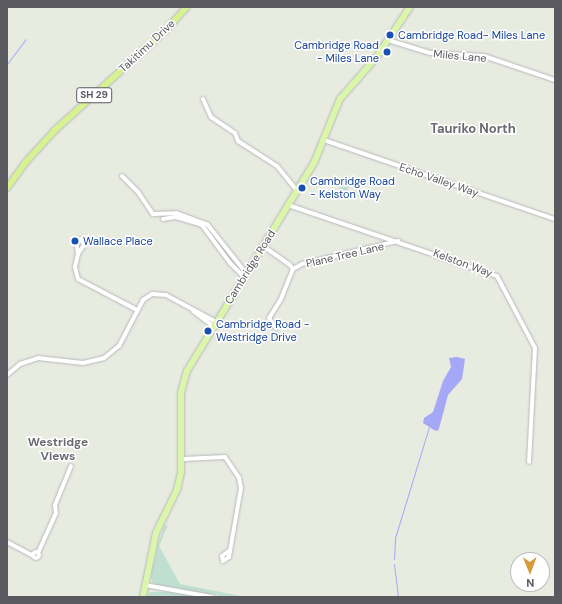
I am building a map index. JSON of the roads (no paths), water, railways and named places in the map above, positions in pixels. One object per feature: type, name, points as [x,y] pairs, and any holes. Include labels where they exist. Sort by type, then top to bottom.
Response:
[{"type":"highway","name":"Takitimu Drive","points":[[7,188],[25,163],[55,130],[166,30],[187,7]]},
{"type":"main road","name":"Cambridge Road","points":[[143,597],[156,533],[177,490],[183,459],[182,384],[214,324],[297,191],[324,140],[330,120],[340,98],[373,62],[410,7]]},
{"type":"street","name":"Miles Lane","points":[[388,40],[430,53],[484,56],[555,80]]},
{"type":"street","points":[[203,99],[211,117],[235,133],[238,141],[277,166],[297,191]]},
{"type":"street","name":"Echo Valley Way","points":[[324,140],[555,219]]},
{"type":"street","points":[[122,176],[138,192],[153,214],[176,213],[208,224],[245,275]]},
{"type":"street","name":"Kelston Way","points":[[288,205],[490,272],[502,282],[535,348],[529,462]]},
{"type":"street","points":[[163,219],[176,217],[202,225],[230,263],[245,275]]},
{"type":"street","name":"Plane Tree Lane","points":[[276,328],[269,321],[270,316],[281,299],[293,269],[302,264],[398,241]]},
{"type":"street","name":"Plane Tree Lane","points":[[263,246],[289,264],[293,269]]},
{"type":"street","points":[[78,254],[75,272],[78,279],[137,310]]},
{"type":"street","points":[[7,375],[20,364],[38,358],[83,363],[104,358],[119,346],[137,310],[145,298],[159,293],[214,324]]},
{"type":"street","points":[[183,459],[225,457],[239,478],[241,488],[229,551]]},
{"type":"street","points":[[7,542],[35,554],[56,513],[55,505],[70,466]]},
{"type":"street","points":[[145,585],[212,597]]},
{"type":"water","points":[[457,357],[465,359],[462,379],[448,395],[438,431],[434,430],[423,423],[424,418],[433,412],[443,381],[451,367],[449,358]]},
{"type":"waterway","points":[[7,64],[26,39]]},
{"type":"waterway","points":[[394,559],[395,538],[429,427]]},
{"type":"waterway","points":[[394,564],[398,597]]},
{"type":"place","name":"Cambridge Road- Miles Lane","points":[[390,35]]},
{"type":"place","name":"Cambridge Road - Miles Lane","points":[[387,52]]},
{"type":"place","name":"Cambridge Road - Kelston Way","points":[[302,188]]},
{"type":"place","name":"Wallace Place","points":[[75,241]]},
{"type":"place","name":"Cambridge Road - Westridge Drive","points":[[208,331]]},
{"type":"district","name":"Tauriko North","points":[[473,129]]},
{"type":"district","name":"Westridge Views","points":[[58,450]]}]
